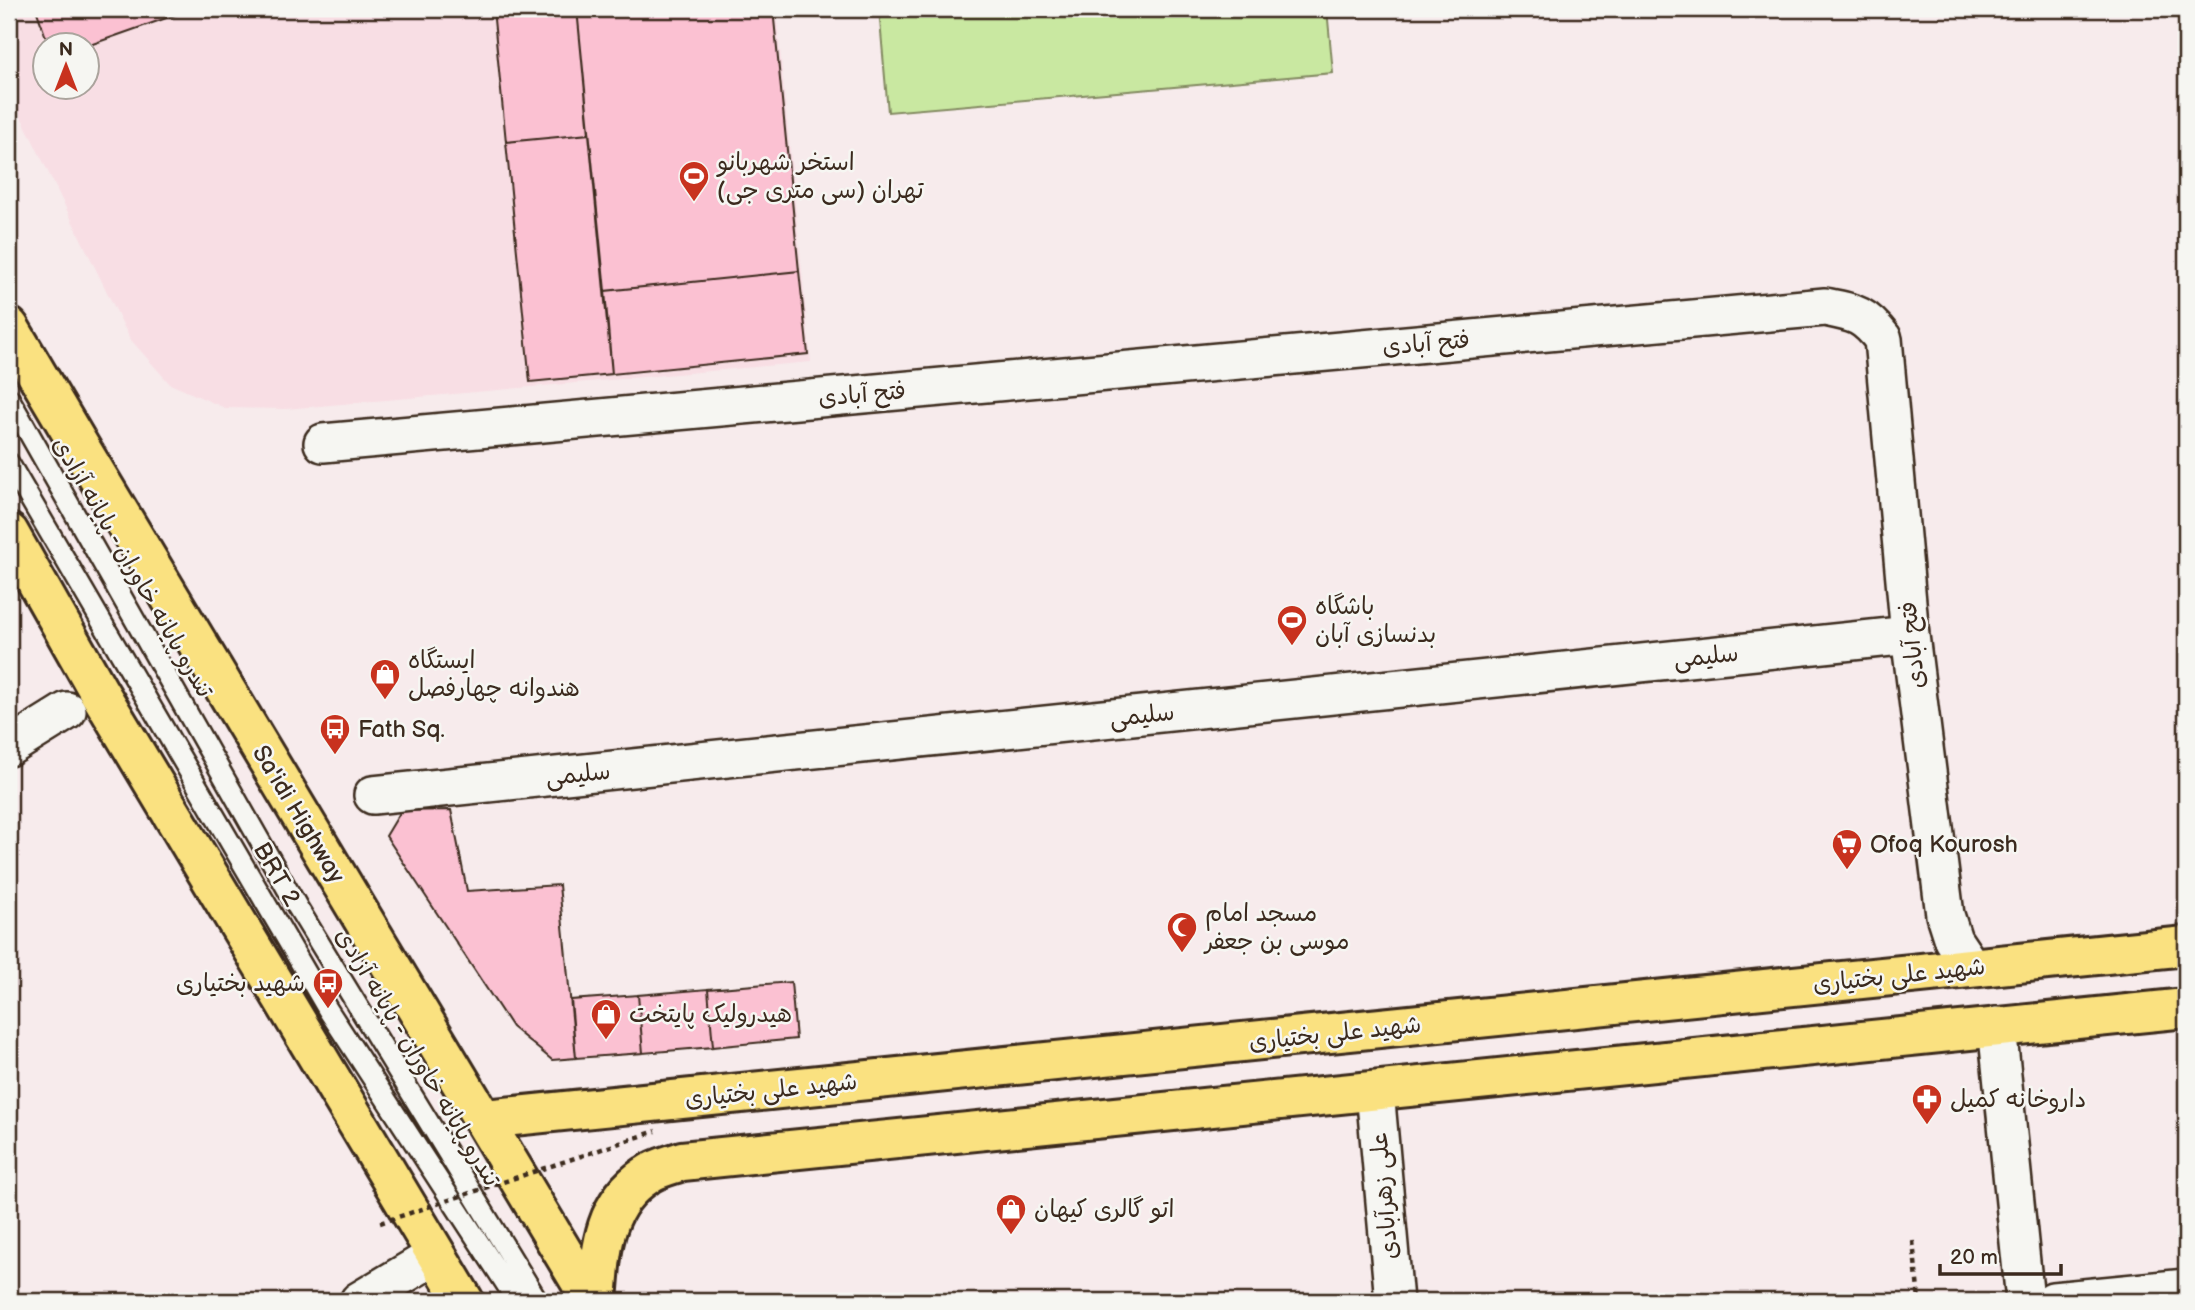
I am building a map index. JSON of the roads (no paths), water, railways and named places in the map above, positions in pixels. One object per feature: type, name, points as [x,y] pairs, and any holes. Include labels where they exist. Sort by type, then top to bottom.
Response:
[{"type":"main road","name":"Sa'idi Highway","points":[[9,327],[196,645],[485,1119],[592,1301]]},
{"type":"main road","points":[[9,533],[99,692],[464,1301]]},
{"type":"main road","name":"شهید علی بختیاری","points":[[485,1119],[2186,946]]},
{"type":"main road","points":[[1971,967],[1997,1026]]},
{"type":"main road","points":[[597,1301],[602,1242],[611,1217],[627,1193],[647,1174],[682,1161],[2186,1008]]},
{"type":"street","name":"فتح آبادی","points":[[323,443],[1825,307],[1852,312],[1870,321],[1882,339],[1910,635],[1945,915],[1953,940],[1971,967]]},
{"type":"street","name":"سلیمی","points":[[373,795],[1910,635]]},
{"type":"street","points":[[9,747],[67,711]]},
{"type":"street","points":[[1997,1026],[2025,1301]]},
{"type":"street","name":"علی زهرآبادی","points":[[1374,1091],[1394,1301]]},
{"type":"street","points":[[359,1301],[436,1255]]},
{"type":"street","points":[[2053,1301],[2186,1288]]},
{"type":"lane","name":"تندرو پایانه خاوران - پایانه آزادی","points":[[9,398],[299,908],[538,1301]]},
{"type":"lane","name":"BRT 2","points":[[9,463],[328,1010],[517,1301]]},
{"type":"place","name":"استخر شهربانو تهران (سی متری جی)","points":[[694,203]]},
{"type":"place","name":"باشگاه بدنسازی آبان","points":[[1292,647]]},
{"type":"place","name":"ایستگاه هندوانه چهارفصل","points":[[385,701]]},
{"type":"place","name":"Fath Sq.","points":[[335,756]]},
{"type":"place","name":"Ofoq Kourosh","points":[[1847,871]]},
{"type":"place","name":"مسجد امام موسی بن جعفر","points":[[1182,954]]},
{"type":"place","name":"شهید بختیاری","points":[[328,1010]]},
{"type":"place","name":"هیدرولیک پایتخت","points":[[606,1041]]},
{"type":"place","name":"داروخانه کمیل","points":[[1927,1126]]},
{"type":"place","name":"اتو گالری کیهان","points":[[1011,1236]]}]
